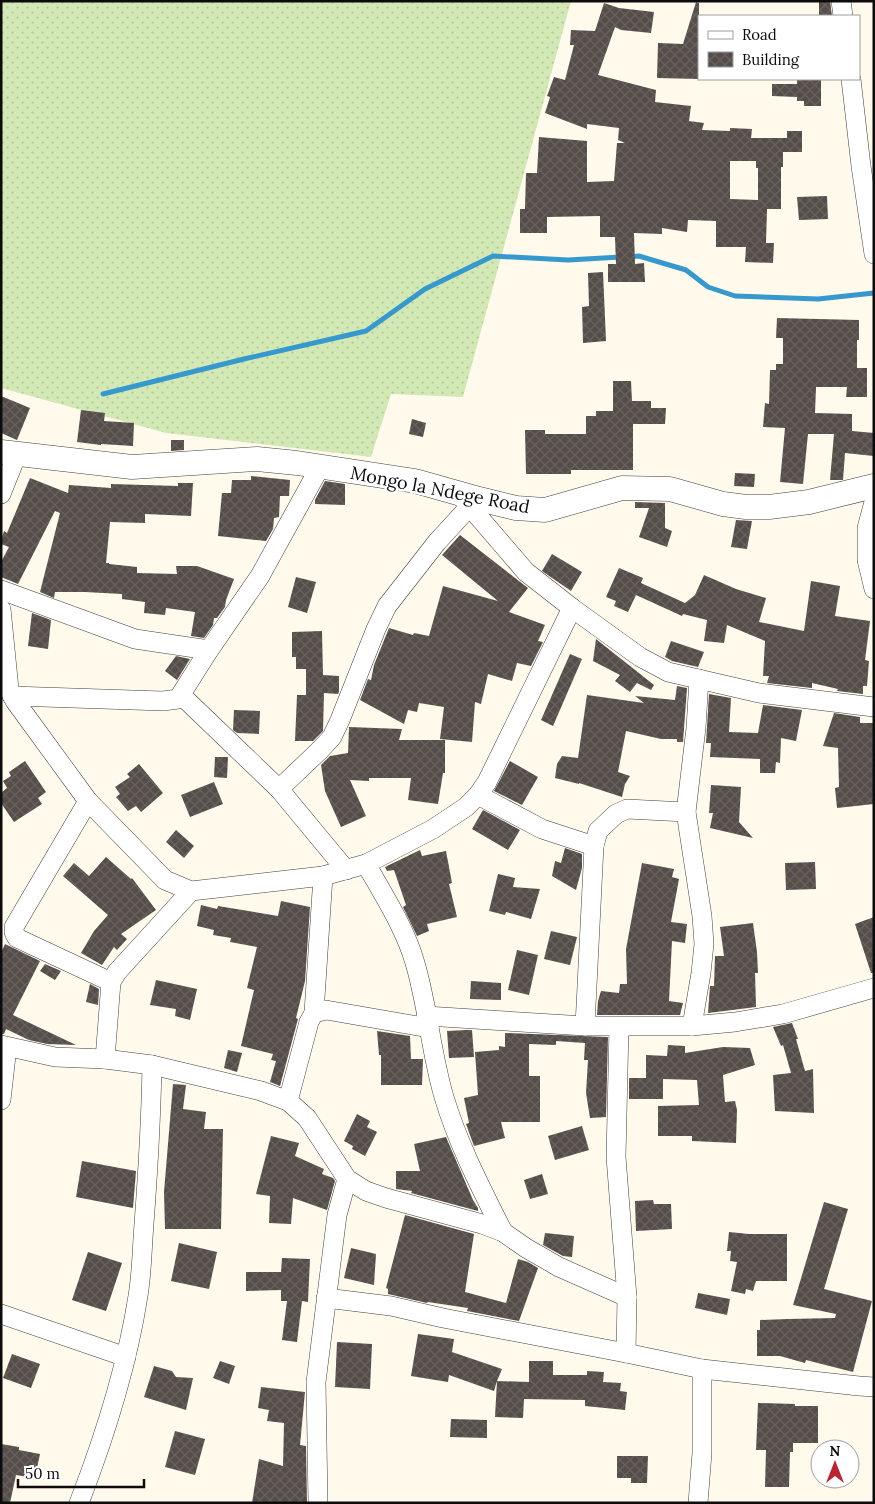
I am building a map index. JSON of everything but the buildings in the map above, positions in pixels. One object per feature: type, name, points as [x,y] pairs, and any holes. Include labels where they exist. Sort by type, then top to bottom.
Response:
[{"type":"street","points":[[841,1],[843,15]]},
{"type":"street","points":[[851,80],[874,254]]},
{"type":"street","points":[[1,494],[9,453]]},
{"type":"street","name":"Mongo la Ndege Road","points":[[9,453],[132,467],[258,459],[320,466],[414,481],[464,500],[516,508],[545,510],[622,488],[670,489],[723,504],[769,507],[809,502],[874,486]]},
{"type":"street","points":[[12,696],[163,701],[178,699],[260,576],[320,466]]},
{"type":"street","points":[[279,789],[332,737],[387,606],[436,542],[464,500],[526,572],[640,657],[668,672],[759,692],[874,707]]},
{"type":"street","points":[[874,502],[867,528],[867,560],[874,589]]},
{"type":"street","points":[[1,590],[135,639],[209,650]]},
{"type":"street","points":[[1,609],[9,689],[12,696],[88,801],[165,880],[191,891],[323,876],[366,864],[433,829],[466,806],[478,795],[487,782],[572,608]]},
{"type":"street","points":[[692,1026],[704,944],[702,916],[686,812],[696,728],[699,679]]},
{"type":"street","points":[[181,695],[279,789],[346,870]]},
{"type":"street","points":[[478,795],[542,828],[594,846]]},
{"type":"street","points":[[88,801],[14,927],[14,932],[17,938],[111,982]]},
{"type":"street","points":[[585,1026],[594,846],[598,831],[616,814],[627,809],[686,812]]},
{"type":"street","points":[[366,864],[398,922],[415,962],[444,1094],[454,1127],[461,1146],[503,1232]]},
{"type":"street","points":[[288,1100],[309,1022],[314,1013],[323,876]]},
{"type":"street","points":[[105,1059],[111,982],[117,972],[191,891]]},
{"type":"street","points":[[314,1013],[326,1010],[428,1022],[619,1027],[692,1026],[735,1022],[783,1014],[874,988]]},
{"type":"street","points":[[619,1027],[616,1157],[627,1297],[626,1353]]},
{"type":"street","points":[[1,1100],[4,1046],[55,1057],[105,1059],[152,1065],[261,1091],[288,1100],[307,1118],[347,1179],[366,1191],[482,1224],[503,1232],[559,1267],[627,1297]]},
{"type":"street","points":[[79,1503],[98,1453],[126,1357],[138,1294],[152,1065]]},
{"type":"street","points":[[318,1503],[316,1382],[337,1215],[347,1179]]},
{"type":"street","points":[[326,1298],[391,1306],[702,1369],[874,1387]]},
{"type":"street","points":[[1,1314],[126,1357]]},
{"type":"street","points":[[698,1503],[702,1453],[702,1369]]},
{"type":"green space","points":[[1,1],[571,1],[463,397],[391,394],[371,457],[166,433],[1,388]]},
{"type":"waterway","points":[[103,394],[366,331],[425,289],[493,256],[568,260],[621,257]]},
{"type":"waterway","points":[[629,257],[639,256],[686,270],[708,287],[735,296],[818,299],[874,293]]}]
